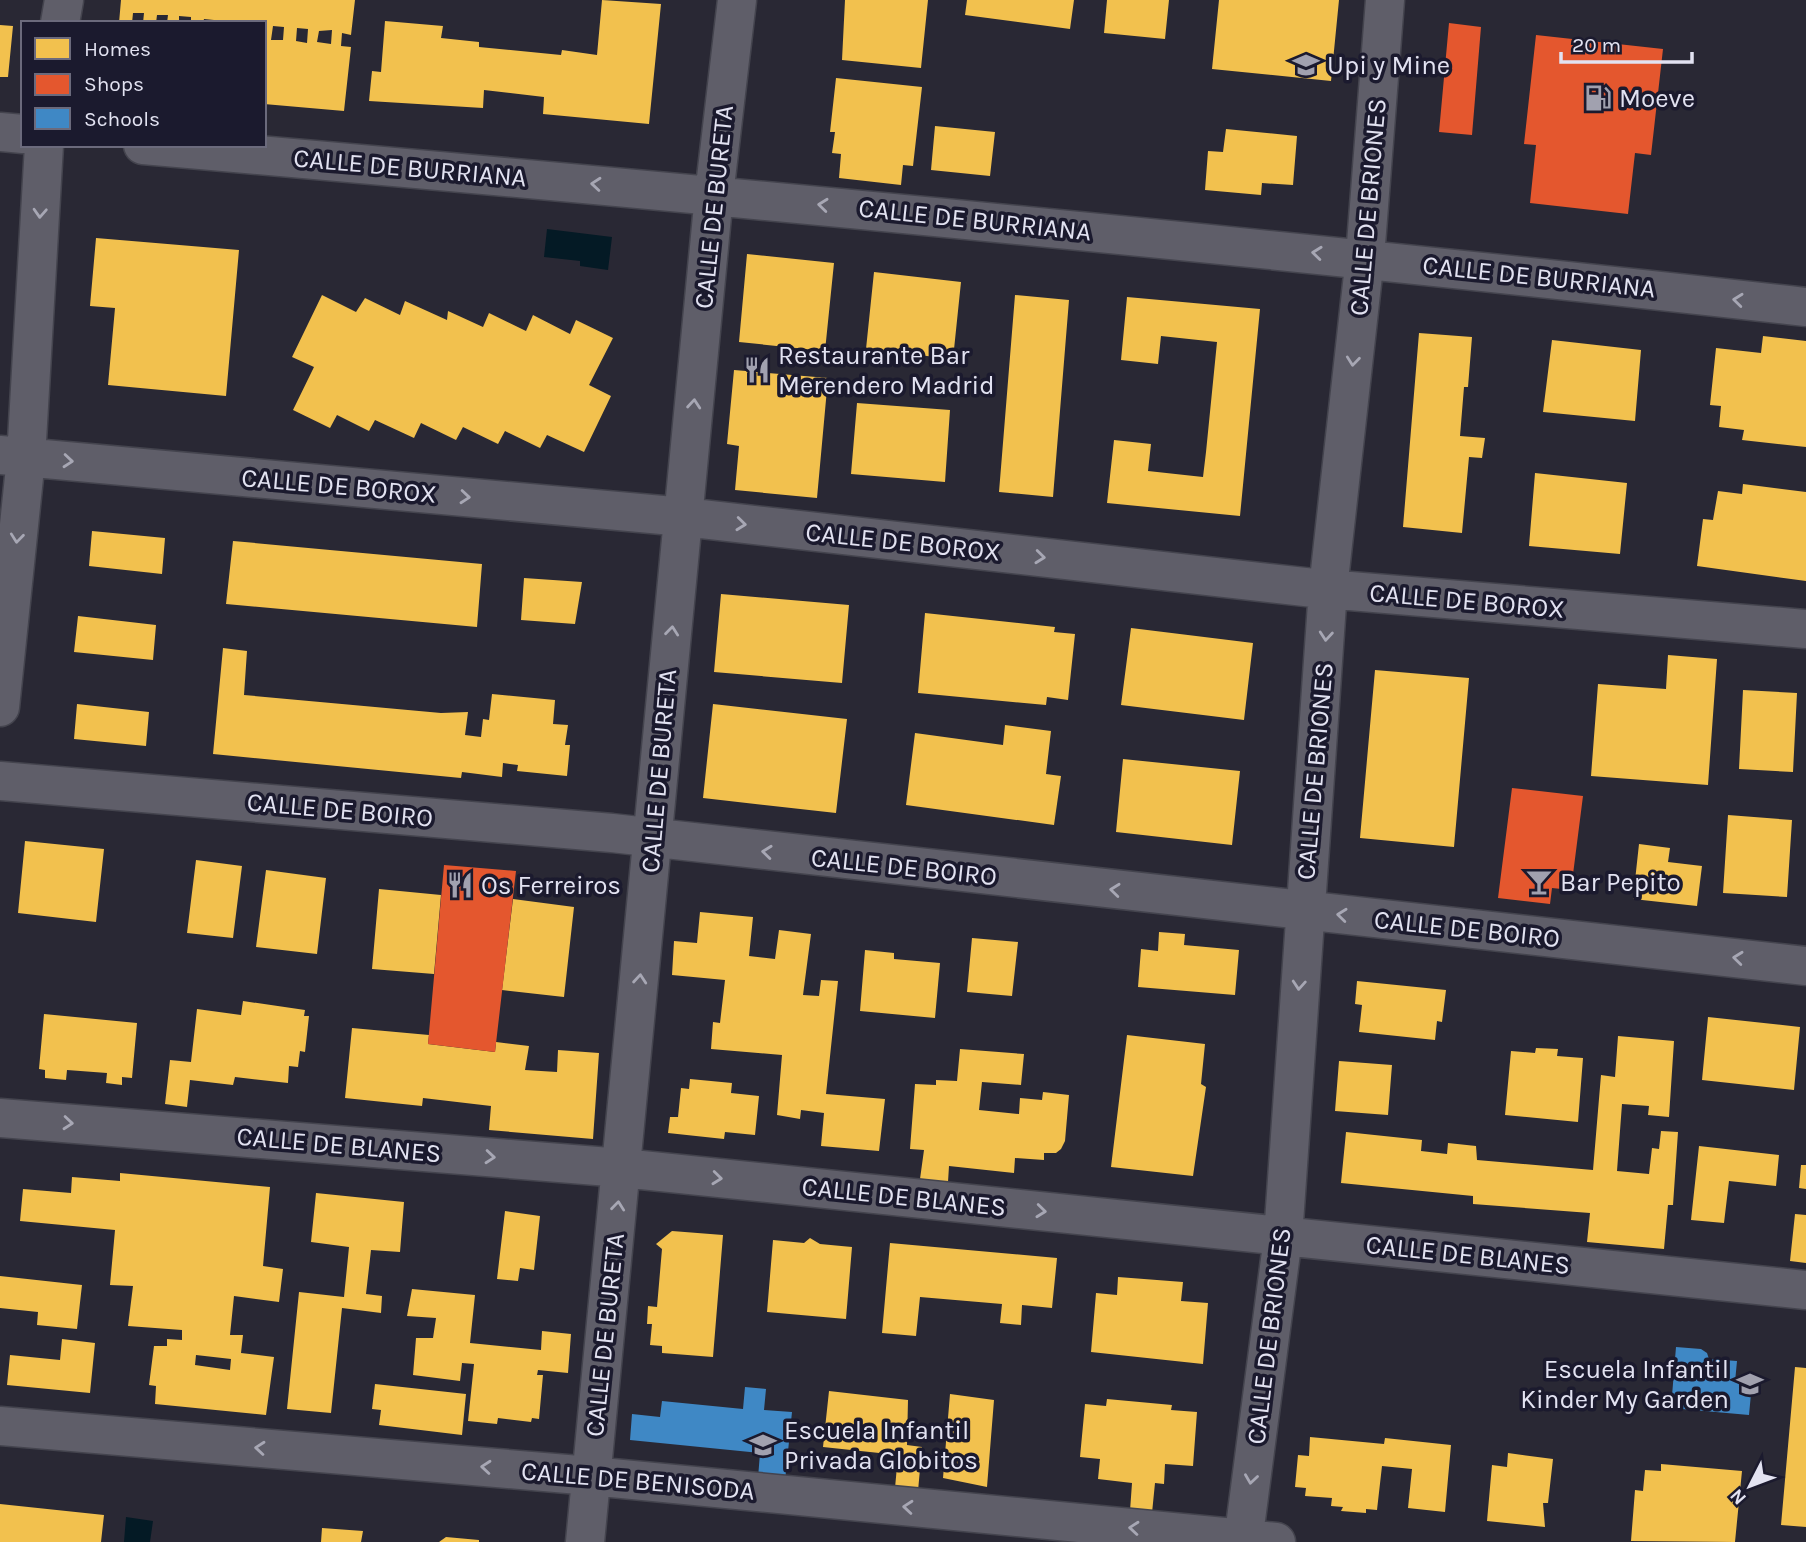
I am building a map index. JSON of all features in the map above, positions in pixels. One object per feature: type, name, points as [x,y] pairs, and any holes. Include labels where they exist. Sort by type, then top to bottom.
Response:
[{"type":"street","points":[[60,21],[64,0]]},
{"type":"street","name":"CALLE DE BURETA","points":[[585,1542],[714,195],[737,0]]},
{"type":"street","name":"CALLE DE BRIONES","points":[[1254,1541],[1283,1237],[1328,589],[1365,257],[1385,0]]},
{"type":"street","points":[[0,132],[21,135]]},
{"type":"street","points":[[0,706],[13,456],[44,147]]},
{"type":"street","name":"CALLE DE BURRIANA","points":[[166,147],[714,195],[1365,257],[1806,307]]},
{"type":"street","name":"CALLE DE BOROX","points":[[13,456],[684,517],[1328,589],[1806,629]]},
{"type":"street","name":"CALLE DE BOIRO","points":[[0,781],[612,833],[1806,966]]},
{"type":"street","name":"CALLE DE BLANES","points":[[0,1118],[622,1168],[1806,1290]]},
{"type":"street","name":"CALLE DE BENISODA","points":[[0,1426],[591,1476],[1254,1541]]},
{"type":"water","points":[[547,229],[612,237],[608,270],[580,266],[580,261],[544,257]]},
{"type":"water","points":[[126,1517],[153,1521],[150,1542],[124,1542]]},
{"type":"building: Homes","points":[[121,0],[355,0],[351,35],[342,33],[341,46],[351,47],[344,111],[266,104],[266,21],[191,21],[191,17],[179,16],[179,21],[167,21],[168,15],[157,15],[156,21],[143,21],[144,13],[133,13],[132,21],[119,21]],"holes":[[[273,26],[284,27],[283,40],[271,40]],[[297,28],[308,29],[307,43],[296,41]],[[332,30],[331,44],[317,42],[319,31]]]},
{"type":"building: Homes","points":[[602,0],[661,4],[649,124],[543,114],[544,97],[484,90],[483,108],[369,101],[372,71],[381,72],[385,21],[443,26],[441,38],[479,42],[479,47],[561,55],[562,50],[597,55]]},
{"type":"building: Homes","points":[[845,0],[928,0],[921,68],[842,60]]},
{"type":"building: Homes","points":[[967,0],[1074,0],[1070,29],[965,15]]},
{"type":"building: Homes","points":[[1107,0],[1169,0],[1165,39],[1104,33]]},
{"type":"building: Homes","points":[[1219,0],[1339,0],[1331,81],[1212,69]]},
{"type":"building: Homes","points":[[0,25],[13,26],[8,77],[0,77]]},
{"type":"building: Homes","points":[[836,78],[922,87],[913,166],[903,165],[901,185],[839,178],[841,154],[832,153],[835,132],[830,132]]},
{"type":"building: Homes","points":[[935,126],[995,132],[990,176],[931,170]]},
{"type":"building: Homes","points":[[1226,129],[1297,136],[1293,185],[1262,183],[1261,195],[1205,190],[1208,151],[1223,152]]},
{"type":"building: Homes","points":[[96,238],[239,250],[226,396],[108,385],[115,308],[90,306]]},
{"type":"building: Homes","points":[[747,254],[834,263],[825,351],[739,342]]},
{"type":"building: Homes","points":[[874,272],[961,282],[953,359],[866,349]]},
{"type":"building: Homes","points":[[322,295],[356,312],[365,298],[400,315],[405,301],[447,320],[448,311],[483,327],[489,313],[526,331],[533,315],[570,334],[576,320],[613,338],[589,385],[611,396],[584,452],[547,435],[540,448],[505,431],[498,444],[463,427],[456,440],[421,423],[414,438],[375,420],[369,431],[337,415],[330,428],[293,410],[314,367],[292,357]]},
{"type":"building: Homes","points":[[1015,295],[1069,300],[1053,497],[999,492]]},
{"type":"building: Homes","points":[[1127,297],[1260,309],[1240,516],[1107,503],[1114,440],[1151,444],[1148,471],[1203,477],[1217,342],[1161,336],[1158,364],[1121,360]]},
{"type":"building: Homes","points":[[1419,333],[1472,337],[1460,436],[1485,438],[1482,458],[1469,457],[1462,533],[1403,527]]},
{"type":"building: Homes","points":[[1763,336],[1806,341],[1806,447],[1742,440],[1744,430],[1719,427],[1721,406],[1710,405],[1716,348],[1761,353]]},
{"type":"building: Homes","points":[[1552,340],[1641,350],[1635,421],[1543,412]]},
{"type":"building: Homes","points":[[734,370],[828,378],[817,498],[735,490],[739,446],[727,444]]},
{"type":"building: Homes","points":[[857,403],[950,410],[945,482],[851,474]]},
{"type":"building: Homes","points":[[1535,473],[1627,483],[1620,554],[1529,546]]},
{"type":"building: Homes","points":[[1743,484],[1806,492],[1806,581],[1697,566],[1703,519],[1713,520],[1718,491],[1742,494]]},
{"type":"building: Homes","points":[[92,531],[165,538],[162,574],[89,566]]},
{"type":"building: Homes","points":[[233,541],[482,564],[477,627],[226,604]]},
{"type":"building: Homes","points":[[524,578],[582,582],[575,624],[521,620]]},
{"type":"building: Homes","points":[[721,594],[849,605],[842,683],[714,672]]},
{"type":"building: Homes","points":[[925,613],[1055,627],[1054,632],[1075,634],[1068,700],[1047,697],[1046,705],[918,693]]},
{"type":"building: Homes","points":[[78,616],[156,625],[153,660],[74,652]]},
{"type":"building: Homes","points":[[1131,628],[1253,643],[1244,720],[1121,705]]},
{"type":"building: Homes","points":[[223,648],[247,651],[244,695],[441,713],[468,712],[465,735],[481,737],[483,719],[489,720],[492,694],[555,700],[553,724],[568,725],[565,745],[570,745],[567,776],[517,771],[518,765],[503,763],[502,777],[462,772],[461,778],[213,754]]},
{"type":"building: Homes","points":[[1668,655],[1717,659],[1708,785],[1591,776],[1598,684],[1666,689]]},
{"type":"building: Homes","points":[[1375,670],[1469,678],[1454,847],[1360,838]]},
{"type":"building: Homes","points":[[1743,690],[1797,693],[1793,772],[1739,769]]},
{"type":"building: Homes","points":[[77,704],[149,712],[146,746],[74,739]]},
{"type":"building: Homes","points":[[713,704],[847,719],[836,813],[703,798]]},
{"type":"building: Homes","points":[[1005,725],[1051,731],[1046,774],[1061,776],[1054,825],[906,805],[915,733],[1003,745]]},
{"type":"building: Homes","points":[[1123,759],[1240,771],[1232,845],[1116,832]]},
{"type":"building: Homes","points":[[1728,815],[1792,820],[1787,897],[1723,893]]},
{"type":"building: Homes","points":[[25,841],[104,849],[96,922],[18,913]]},
{"type":"building: Homes","points":[[1639,844],[1670,848],[1668,862],[1702,866],[1697,906],[1633,899]]},
{"type":"building: Homes","points":[[196,860],[242,866],[233,938],[187,933]]},
{"type":"building: Homes","points":[[266,870],[326,878],[317,954],[256,947]]},
{"type":"building: Homes","points":[[379,889],[441,895],[434,974],[372,969]]},
{"type":"building: Homes","points":[[513,899],[574,907],[564,997],[502,990]]},
{"type":"building: Homes","points":[[700,912],[753,917],[749,956],[775,959],[779,930],[811,934],[803,995],[819,996],[821,980],[838,981],[826,1094],[885,1099],[879,1151],[821,1146],[824,1113],[801,1110],[800,1119],[777,1115],[782,1055],[711,1049],[713,1022],[720,1023],[725,980],[672,975],[674,941],[697,943]]},
{"type":"building: Homes","points":[[1159,932],[1185,934],[1184,945],[1239,950],[1235,995],[1138,987],[1141,949],[1158,951]]},
{"type":"building: Homes","points":[[972,938],[1018,942],[1012,996],[967,992]]},
{"type":"building: Homes","points":[[865,950],[894,953],[894,959],[940,963],[935,1018],[860,1011]]},
{"type":"building: Homes","points":[[1357,981],[1446,990],[1442,1022],[1437,1021],[1435,1040],[1359,1032],[1362,1005],[1355,1004]]},
{"type":"building: Homes","points":[[243,1001],[305,1010],[304,1016],[309,1016],[305,1052],[300,1051],[298,1067],[289,1066],[288,1083],[235,1077],[233,1085],[190,1080],[187,1107],[165,1104],[170,1060],[191,1062],[197,1009],[241,1015]]},
{"type":"building: Homes","points":[[44,1014],[137,1023],[132,1078],[122,1077],[122,1085],[106,1083],[107,1073],[67,1070],[66,1080],[45,1078],[45,1070],[39,1069]]},
{"type":"building: Homes","points":[[1708,1017],[1800,1027],[1794,1090],[1702,1080]]},
{"type":"building: Homes","points":[[352,1028],[429,1035],[428,1044],[495,1052],[496,1042],[529,1046],[525,1070],[557,1072],[558,1050],[599,1053],[593,1139],[489,1130],[491,1106],[423,1098],[422,1106],[345,1098]]},
{"type":"building: Homes","points":[[1127,1035],[1205,1044],[1201,1084],[1206,1087],[1193,1176],[1111,1167]]},
{"type":"building: Homes","points":[[1618,1036],[1674,1041],[1669,1117],[1648,1115],[1649,1106],[1622,1104],[1617,1171],[1649,1174],[1652,1148],[1659,1149],[1661,1131],[1678,1132],[1673,1205],[1668,1205],[1664,1249],[1587,1242],[1590,1213],[1473,1204],[1473,1196],[1341,1183],[1346,1132],[1422,1140],[1421,1151],[1447,1154],[1448,1143],[1476,1146],[1477,1160],[1593,1170],[1601,1075],[1615,1077]]},
{"type":"building: Homes","points":[[1536,1048],[1558,1049],[1557,1056],[1583,1058],[1578,1122],[1505,1115],[1511,1051],[1535,1053]]},
{"type":"building: Homes","points":[[960,1049],[1024,1054],[1021,1085],[982,1082],[979,1110],[1019,1114],[1020,1098],[1042,1100],[1043,1092],[1069,1095],[1065,1141],[1061,1149],[1056,1153],[1044,1153],[1044,1160],[1015,1158],[1014,1173],[949,1166],[948,1182],[920,1179],[924,1150],[910,1149],[915,1084],[936,1085],[936,1080],[957,1081]]},
{"type":"building: Homes","points":[[1339,1061],[1392,1065],[1388,1115],[1335,1111]]},
{"type":"building: Homes","points":[[690,1079],[732,1083],[731,1093],[759,1096],[755,1135],[725,1132],[724,1139],[668,1133],[670,1117],[678,1117],[681,1088],[689,1089]]},
{"type":"building: Homes","points":[[1699,1146],[1779,1155],[1776,1186],[1729,1181],[1724,1223],[1691,1220]]},
{"type":"building: Homes","points":[[1801,1165],[1806,1165],[1806,1189],[1799,1188]]},
{"type":"building: Homes","points":[[120,1173],[270,1187],[263,1266],[283,1269],[279,1302],[234,1296],[230,1335],[243,1335],[241,1353],[274,1357],[266,1415],[155,1404],[156,1386],[149,1385],[154,1346],[167,1346],[167,1339],[182,1340],[182,1330],[128,1326],[133,1286],[110,1285],[115,1230],[20,1221],[23,1189],[71,1193],[72,1177],[120,1181]],"holes":[[[196,1355],[231,1359],[230,1370],[195,1365]]]},
{"type":"building: Homes","points":[[316,1193],[404,1202],[400,1252],[371,1250],[366,1294],[382,1296],[381,1313],[342,1308],[331,1413],[287,1409],[299,1292],[344,1297],[349,1247],[311,1242]]},
{"type":"building: Homes","points":[[505,1211],[540,1216],[534,1270],[520,1268],[518,1281],[497,1279]]},
{"type":"building: Homes","points":[[1795,1214],[1806,1215],[1806,1263],[1790,1261]]},
{"type":"building: Homes","points":[[672,1231],[723,1235],[713,1357],[662,1353],[662,1346],[650,1345],[652,1324],[647,1324],[648,1306],[657,1307],[662,1249],[656,1244]]},
{"type":"building: Homes","points":[[810,1238],[820,1244],[852,1247],[846,1319],[767,1312],[773,1240],[804,1243]]},
{"type":"building: Homes","points":[[890,1243],[1057,1258],[1052,1308],[1022,1305],[1021,1325],[1000,1323],[1002,1304],[920,1297],[916,1336],[882,1333]]},
{"type":"building: Homes","points":[[0,1276],[82,1285],[77,1329],[37,1325],[38,1312],[0,1308]]},
{"type":"building: Homes","points":[[1118,1277],[1183,1282],[1181,1301],[1208,1303],[1203,1364],[1091,1352],[1096,1293],[1117,1295]]},
{"type":"building: Homes","points":[[412,1289],[475,1295],[470,1343],[541,1350],[542,1331],[571,1334],[568,1373],[538,1370],[537,1375],[543,1375],[539,1419],[532,1418],[531,1422],[498,1418],[497,1424],[468,1421],[474,1364],[462,1363],[460,1381],[413,1375],[416,1338],[433,1338],[436,1318],[407,1316]]},
{"type":"building: Homes","points":[[62,1339],[95,1343],[90,1393],[7,1385],[10,1355],[60,1360]]},
{"type":"building: Homes","points":[[1795,1367],[1806,1368],[1806,1527],[1781,1525]]},
{"type":"building: Homes","points":[[375,1384],[466,1394],[462,1435],[379,1425],[381,1410],[372,1409]]},
{"type":"building: Homes","points":[[829,1391],[908,1400],[907,1445],[922,1447],[918,1491],[895,1488],[898,1455],[823,1447]]},
{"type":"building: Homes","points":[[950,1394],[994,1400],[987,1487],[943,1478]]},
{"type":"building: Homes","points":[[1107,1399],[1172,1405],[1171,1410],[1197,1412],[1193,1466],[1165,1464],[1164,1484],[1155,1483],[1152,1513],[1130,1511],[1132,1483],[1098,1479],[1100,1459],[1080,1457],[1085,1404],[1106,1406]]},
{"type":"building: Homes","points":[[1310,1437],[1384,1444],[1385,1438],[1451,1445],[1445,1512],[1408,1508],[1412,1469],[1382,1466],[1377,1510],[1366,1509],[1366,1513],[1341,1511],[1343,1507],[1331,1506],[1332,1498],[1305,1496],[1306,1488],[1295,1487],[1298,1455],[1309,1456]]},
{"type":"building: Homes","points":[[1508,1453],[1553,1459],[1548,1503],[1543,1503],[1545,1527],[1487,1521],[1492,1465],[1507,1467]]},
{"type":"building: Homes","points":[[1661,1464],[1742,1471],[1735,1542],[1631,1541],[1635,1490],[1643,1491],[1645,1470],[1661,1471]]},
{"type":"building: Homes","points":[[0,1504],[104,1515],[101,1542],[0,1542]]},
{"type":"building: Homes","points":[[322,1528],[363,1531],[361,1542],[321,1542]]},
{"type":"building: Homes","points":[[446,1537],[479,1540],[479,1542],[439,1542]]},
{"type":"building: Shops","points":[[1449,23],[1481,27],[1472,135],[1439,132]]},
{"type":"building: Shops","points":[[1536,35],[1663,49],[1651,155],[1635,153],[1628,214],[1530,203],[1536,145],[1524,144]]},
{"type":"building: Shops","points":[[1512,788],[1583,796],[1571,890],[1552,888],[1550,904],[1498,898]]},
{"type":"building: Shops","points":[[444,865],[516,871],[495,1052],[428,1044]]},
{"type":"building: Schools","points":[[1676,1347],[1701,1349],[1707,1353],[1709,1359],[1737,1361],[1735,1382],[1752,1383],[1749,1415],[1671,1408]]},
{"type":"building: Schools","points":[[745,1387],[766,1389],[764,1410],[792,1412],[785,1481],[758,1478],[760,1453],[630,1440],[632,1414],[660,1417],[662,1401],[743,1409]]},
{"type":"place","name":"Upi y Mine","points":[[1306,65]]},
{"type":"place","name":"Moeve","points":[[1598,98]]},
{"type":"place","name":"Restaurante Bar Merendero Madrid","points":[[757,370]]},
{"type":"place","name":"Bar Pepito","points":[[1539,882]]},
{"type":"place","name":"Os Ferreiros","points":[[460,885]]},
{"type":"place","name":"Escuela Infantil Kinder My Garden","points":[[1750,1384]]},
{"type":"place","name":"Escuela Infantil Privada Globitos","points":[[763,1445]]}]
